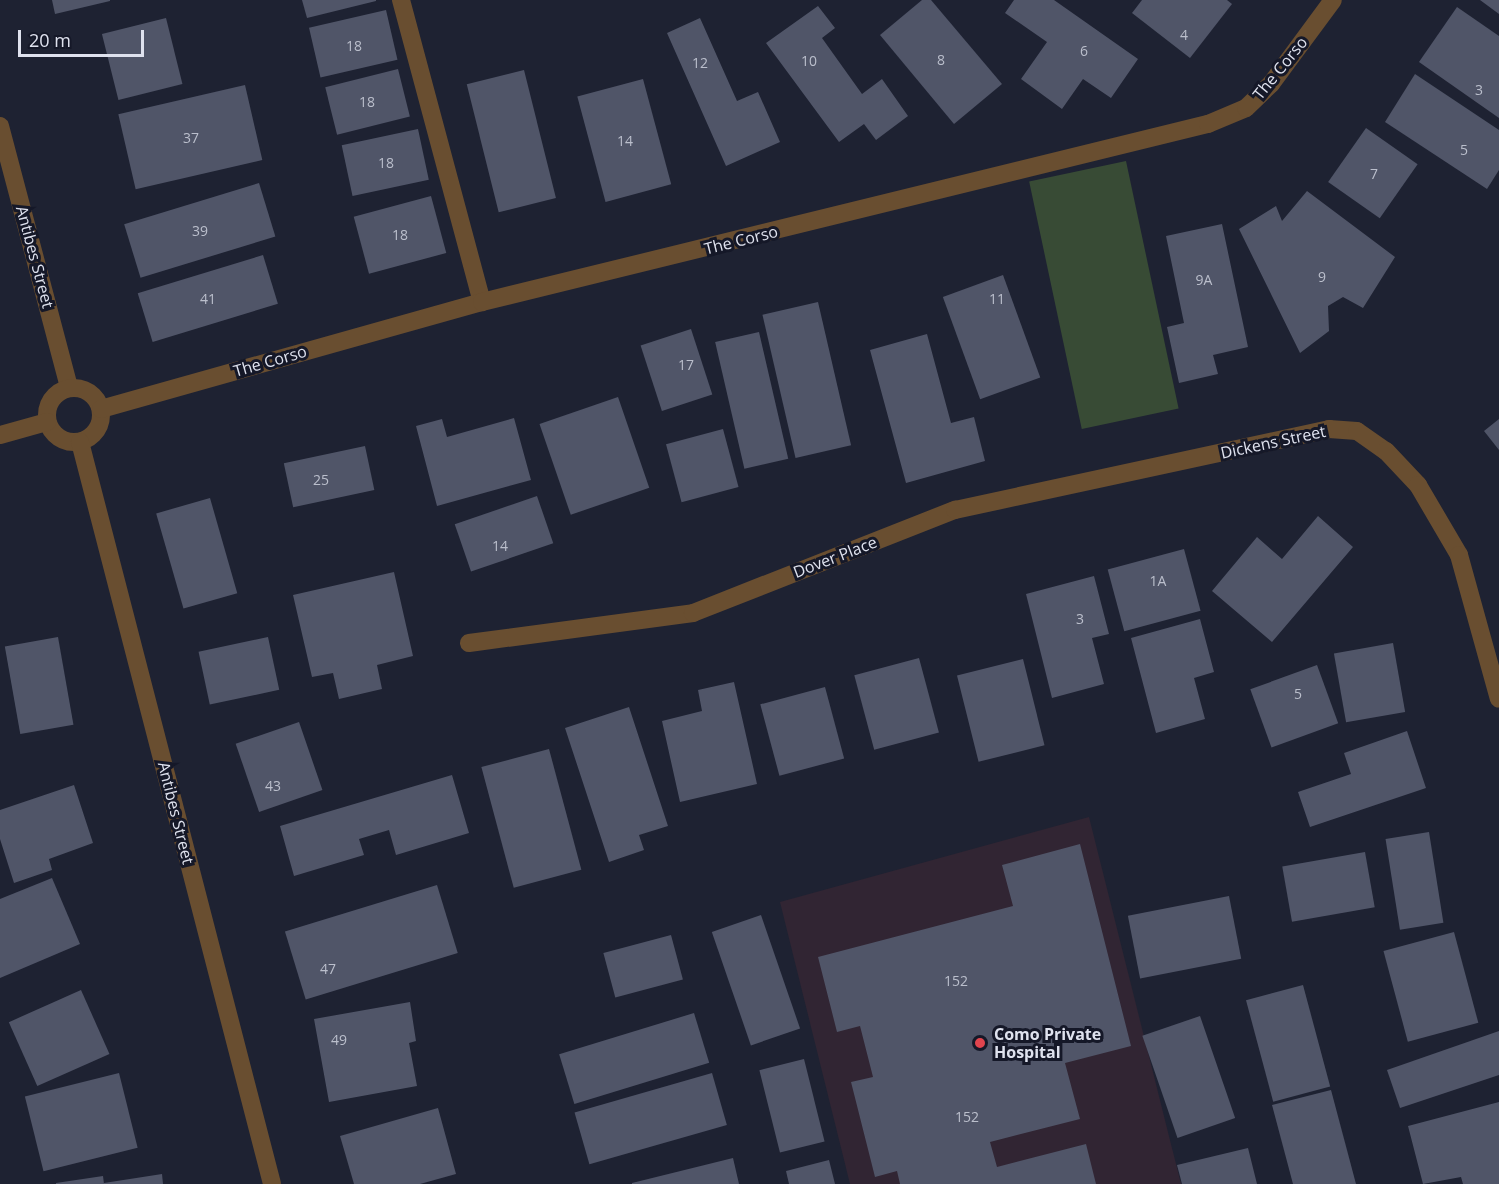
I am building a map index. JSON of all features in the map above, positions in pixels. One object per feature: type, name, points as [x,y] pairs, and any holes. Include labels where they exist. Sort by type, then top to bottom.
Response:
[{"type":"street","points":[[401,0],[482,302]]},
{"type":"street","name":"The Corso","points":[[101,409],[482,302],[1208,124],[1246,108],[1271,84],[1333,0]]},
{"type":"street","name":"Antibes Street","points":[[0,126],[69,388]]},
{"type":"street","points":[[69,388],[87,390],[101,409],[100,426],[80,442],[56,436],[47,422],[54,397],[69,388]]},
{"type":"street","points":[[0,435],[47,422]]},
{"type":"street","name":"Dickens Street","points":[[1200,458],[1329,429],[1357,431],[1386,451],[1418,485],[1459,555],[1499,699]]},
{"type":"street","name":"Antibes Street","points":[[80,442],[272,1184]]},
{"type":"street","name":"Dover Place","points":[[469,643],[693,613],[955,510],[1200,458]]},
{"type":"shaded area","name":"Como Private Hospital","points":[[1089,817],[1181,1184],[850,1184],[780,902]]},
{"type":"green space","points":[[1126,161],[1179,408],[1082,429],[1029,182]]},
{"type":"building","points":[[52,0],[110,0],[110,1],[55,14]]},
{"type":"building","points":[[302,0],[376,0],[376,1],[307,18]]},
{"type":"building","points":[[922,0],[931,0],[1002,84],[954,124],[880,35]]},
{"type":"building","points":[[1014,0],[1054,0],[1138,59],[1111,98],[1083,79],[1062,109],[1021,79],[1047,42],[1005,13]]},
{"type":"building","points":[[1142,0],[1227,0],[1232,4],[1190,58],[1132,13]]},
{"type":"building","points":[[1480,0],[1499,0],[1499,14]]},
{"type":"building","points":[[818,6],[835,28],[822,38],[862,94],[882,79],[908,116],[876,140],[864,124],[839,142],[766,43]]},
{"type":"building","points":[[1457,7],[1499,36],[1499,118],[1419,62]]},
{"type":"building","points":[[386,10],[397,60],[320,77],[309,28]]},
{"type":"building","points":[[166,18],[182,84],[118,100],[102,34]]},
{"type":"building","points":[[700,18],[737,101],[758,92],[780,142],[726,166],[667,33]]},
{"type":"building","points":[[398,69],[410,117],[337,135],[325,87]]},
{"type":"building","points":[[524,70],[556,198],[499,212],[467,84]]},
{"type":"building","points":[[1415,74],[1499,130],[1499,170],[1487,189],[1385,122]]},
{"type":"building","points":[[643,79],[671,184],[606,202],[577,97]]},
{"type":"building","points":[[245,85],[262,160],[136,189],[118,114]]},
{"type":"building","points":[[1366,128],[1418,164],[1380,218],[1328,182]]},
{"type":"building","points":[[418,129],[429,180],[353,196],[342,145]]},
{"type":"building","points":[[259,183],[275,237],[141,278],[124,224]]},
{"type":"building","points":[[1307,191],[1395,257],[1363,308],[1343,297],[1328,306],[1329,331],[1300,353],[1239,229],[1276,206],[1282,221]]},
{"type":"building","points":[[431,196],[446,253],[369,274],[354,217]]},
{"type":"building","points":[[1222,224],[1248,347],[1213,355],[1218,374],[1179,383],[1167,327],[1184,323],[1166,236]]},
{"type":"building","points":[[263,255],[278,304],[153,342],[138,293]]},
{"type":"building","points":[[1003,275],[1040,377],[980,399],[943,297]]},
{"type":"building","points":[[818,302],[851,445],[796,458],[762,315]]},
{"type":"building","points":[[691,329],[712,395],[662,411],[641,345]]},
{"type":"building","points":[[759,332],[788,459],[744,469],[715,342]]},
{"type":"building","points":[[927,334],[951,423],[974,417],[985,461],[906,483],[870,350]]},
{"type":"building","points":[[618,397],[649,488],[571,515],[540,424]]},
{"type":"building","points":[[514,418],[531,480],[437,506],[416,426],[442,419],[447,437]]},
{"type":"building","points":[[1499,419],[1499,450],[1484,431]]},
{"type":"building","points":[[723,429],[739,487],[682,502],[666,444]]},
{"type":"building","points":[[365,446],[374,490],[293,507],[284,463]]},
{"type":"building","points":[[537,496],[553,543],[471,572],[455,524]]},
{"type":"building","points":[[210,498],[237,593],[183,609],[156,513]]},
{"type":"building","points":[[1318,516],[1353,547],[1272,642],[1212,591],[1257,537],[1282,559]]},
{"type":"building","points":[[1184,549],[1201,611],[1124,631],[1108,569]]},
{"type":"building","points":[[394,572],[413,656],[377,665],[382,689],[339,699],[333,673],[312,677],[293,595]]},
{"type":"building","points":[[1094,576],[1109,634],[1092,638],[1104,684],[1052,698],[1026,594]]},
{"type":"building","points":[[1200,619],[1214,672],[1194,678],[1205,719],[1156,733],[1131,638]]},
{"type":"building","points":[[58,637],[73,725],[20,734],[5,646]]},
{"type":"building","points":[[268,637],[279,690],[210,705],[199,652]]},
{"type":"building","points":[[1393,643],[1405,712],[1346,722],[1334,653]]},
{"type":"building","points":[[919,658],[939,732],[874,750],[854,675]]},
{"type":"building","points":[[1023,659],[1045,745],[979,762],[957,675]]},
{"type":"building","points":[[1317,665],[1338,723],[1271,748],[1250,689]]},
{"type":"building","points":[[734,682],[757,784],[680,802],[662,721],[702,711],[698,690]]},
{"type":"building","points":[[825,687],[844,758],[779,776],[760,704]]},
{"type":"building","points":[[629,707],[668,826],[639,835],[644,850],[609,862],[565,728]]},
{"type":"building","points":[[299,722],[322,790],[259,812],[236,744]]},
{"type":"building","points":[[1407,731],[1426,788],[1310,827],[1298,792],[1351,774],[1344,753]]},
{"type":"building","points":[[549,749],[581,870],[514,888],[481,767]]},
{"type":"building","points":[[452,775],[469,833],[396,855],[389,830],[359,839],[364,855],[294,876],[280,826]]},
{"type":"building","points":[[74,785],[93,843],[49,859],[52,870],[14,883],[0,839],[0,810]]},
{"type":"building","points":[[1429,832],[1443,923],[1400,930],[1386,839]]},
{"type":"building","name":"Como Private Hospital","points":[[1080,844],[1131,1046],[1065,1063],[1080,1119],[990,1142],[997,1167],[1086,1144],[1096,1184],[900,1184],[897,1171],[875,1177],[851,1082],[873,1077],[860,1026],[837,1032],[818,957],[1013,906],[1002,865]]},
{"type":"building","points":[[1365,852],[1375,907],[1292,922],[1282,867]]},
{"type":"building","points":[[52,878],[80,944],[0,978],[0,899]]},
{"type":"building","points":[[437,885],[458,953],[306,999],[285,931]]},
{"type":"building","points":[[1229,896],[1241,959],[1140,978],[1128,916]]},
{"type":"building","points":[[761,915],[800,1028],[751,1045],[712,932]]},
{"type":"building","points":[[1454,932],[1478,1023],[1408,1042],[1383,951]]},
{"type":"building","points":[[671,935],[683,979],[615,998],[603,953]]},
{"type":"building","points":[[1303,985],[1330,1086],[1273,1102],[1246,1000]]},
{"type":"building","points":[[81,990],[109,1054],[37,1086],[9,1022]]},
{"type":"building","points":[[410,1002],[416,1041],[409,1043],[417,1086],[329,1102],[314,1019]]},
{"type":"building","points":[[694,1013],[709,1063],[574,1104],[559,1054]]},
{"type":"building","points":[[1200,1016],[1235,1118],[1177,1138],[1142,1036]]},
{"type":"building","points":[[1499,1031],[1499,1075],[1400,1108],[1387,1070]]},
{"type":"building","points":[[804,1059],[825,1141],[780,1153],[759,1070]]},
{"type":"building","points":[[119,1073],[138,1148],[44,1171],[25,1096]]},
{"type":"building","points":[[712,1073],[727,1125],[589,1164],[575,1112]]},
{"type":"building","points":[[1331,1090],[1356,1184],[1293,1184],[1272,1105]]},
{"type":"building","points":[[1499,1102],[1499,1184],[1463,1184],[1461,1177],[1423,1184],[1408,1126]]},
{"type":"building","points":[[438,1108],[456,1174],[420,1184],[354,1184],[340,1136]]},
{"type":"building","points":[[1248,1148],[1257,1184],[1182,1184],[1177,1165]]},
{"type":"building","points":[[733,1158],[739,1184],[632,1184],[632,1183]]},
{"type":"building","points":[[829,1160],[835,1184],[789,1184],[786,1171]]},
{"type":"building","points":[[162,1174],[163,1184],[104,1184],[104,1183]]},
{"type":"building","points":[[103,1176],[104,1184],[56,1184],[56,1183]]},
{"type":"place","name":"Como Private Hospital","points":[[980,1043]]}]
